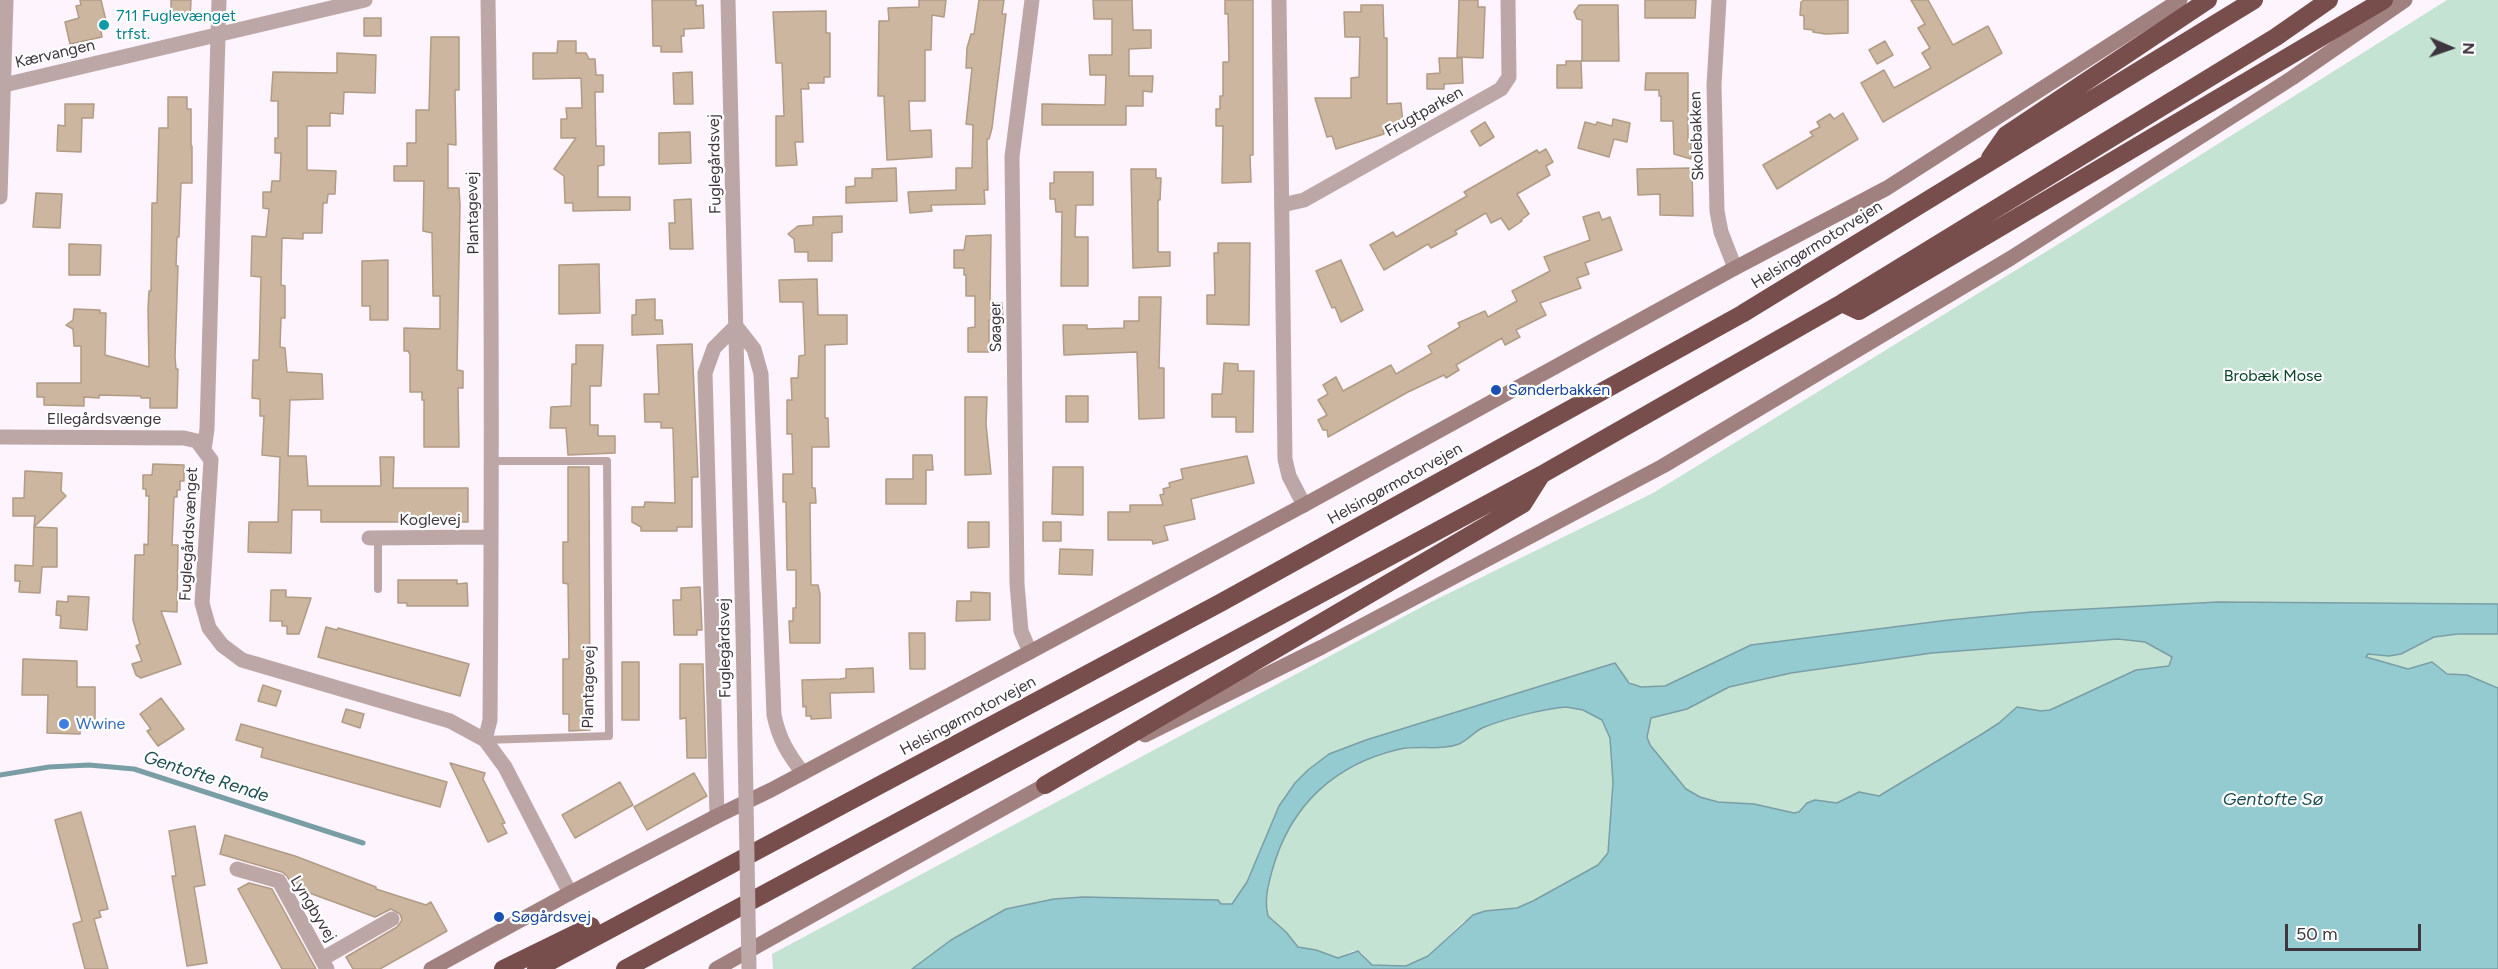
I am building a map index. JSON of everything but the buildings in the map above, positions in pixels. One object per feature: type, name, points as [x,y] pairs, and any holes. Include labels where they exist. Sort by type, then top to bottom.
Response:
[{"type":"highway","points":[[1986,163],[2006,135],[2208,0]]},
{"type":"highway","name":"Helsingørmotorvejen","points":[[536,969],[1222,602],[1721,325],[2254,0]]},
{"type":"highway","points":[[625,969],[1541,475],[1842,303],[2266,43],[2329,0]]},
{"type":"highway","points":[[1842,303],[1859,311],[2384,0]]},
{"type":"highway","points":[[1045,785],[1523,504],[1541,475]]},
{"type":"highway","points":[[503,969],[608,918],[630,918]]},
{"type":"street","points":[[0,197],[6,0]]},
{"type":"street","name":"Fuglegårdsvænget","points":[[219,0],[207,429],[204,450],[211,460],[202,603],[209,628],[222,645],[242,660],[450,721],[485,740],[505,767],[570,893]]},
{"type":"street","name":"Kærvangen","points":[[2,85],[365,0]]},
{"type":"street","name":"Plantagevej","points":[[485,740],[490,720],[492,461],[492,242],[488,0]]},
{"type":"street","name":"Fuglegårdsvej","points":[[728,0],[749,969]]},
{"type":"street","name":"Søager","points":[[1030,652],[1021,631],[1017,584],[1012,157],[1032,0]]},
{"type":"street","points":[[1280,0],[1286,459],[1289,476],[1304,505]]},
{"type":"street","name":"Frugtparken","points":[[1282,205],[1304,201],[1501,89],[1509,77],[1508,0]]},
{"type":"street","name":"Skolebakken","points":[[1719,0],[1714,85],[1717,211],[1721,232],[1735,268]]},
{"type":"street","points":[[431,969],[570,893],[803,773],[1030,652],[1304,505],[1735,268],[1887,188],[2180,0]]},
{"type":"street","points":[[716,969],[1045,785],[1322,647],[1663,466],[2011,258],[2292,78],[2405,0]]},
{"type":"street","points":[[736,326],[754,349],[761,374],[774,716],[777,734],[784,750],[803,773]]},
{"type":"street","name":"Fuglegårdsvej","points":[[717,816],[705,373],[714,348],[736,326]]},
{"type":"street","name":"Ellegårdsvænge","points":[[0,437],[184,438],[197,441],[204,450]]},
{"type":"street","name":"Koglevej","points":[[374,538],[491,537]]},
{"type":"street","name":"Lyngbyvej","points":[[237,869],[279,881],[324,964],[392,919]]},
{"type":"lane","name":"Plantagevej","points":[[485,740],[609,736],[607,461],[492,461]]},
{"type":"lane","points":[[374,538],[378,590]]},
{"type":"green space","name":"Brobæk Mose","points":[[2447,0],[2498,0],[2498,604],[2218,602],[2032,612],[1949,620],[1751,645],[1665,686],[1656,687],[1635,685],[1615,664],[1366,740],[1329,754],[1295,783],[1279,806],[1247,882],[1232,904],[1221,904],[1218,900],[1083,897],[1054,899],[1006,909],[951,940],[912,969],[773,969],[772,954],[1431,602],[1653,493],[2065,240]]},
{"type":"green space","points":[[2483,632],[2498,634],[2498,688],[2467,675],[2447,674],[2432,662],[2408,669],[2366,657],[2367,654],[2389,656],[2408,651],[2434,637]]},
{"type":"green space","points":[[2118,639],[2145,642],[2172,657],[2169,666],[2136,670],[2050,710],[2041,711],[2017,707],[1999,723],[1909,777],[1884,795],[1837,803],[1815,800],[1794,813],[1754,804],[1718,802],[1700,797],[1686,789],[1650,745],[1647,738],[1651,718],[1687,709],[1729,687],[1791,673],[1932,653]]},
{"type":"green space","points":[[1566,707],[1583,710],[1602,720],[1610,738],[1613,783],[1608,853],[1598,865],[1517,908],[1485,911],[1463,922],[1428,956],[1406,966],[1372,965],[1361,952],[1353,951],[1338,958],[1316,950],[1298,947],[1286,932],[1268,916],[1266,904],[1272,871],[1290,826],[1318,791],[1336,777],[1355,765],[1400,749],[1452,746],[1491,725],[1523,715]]},
{"type":"water","name":"Gentofte Sø","points":[[2218,602],[2498,604],[2498,634],[2458,634],[2434,637],[2401,654],[2389,656],[2368,654],[2366,657],[2408,669],[2432,662],[2447,674],[2467,675],[2498,688],[2498,969],[912,969],[951,940],[1006,909],[1054,899],[1083,897],[1218,900],[1221,904],[1232,904],[1247,882],[1279,806],[1295,783],[1329,754],[1366,740],[1615,663],[1629,683],[1641,687],[1665,686],[1751,645],[2032,612]],"holes":[[[2118,639],[2145,642],[2172,657],[2169,666],[2136,670],[2050,710],[2041,711],[2017,707],[1982,734],[1879,796],[1859,792],[1837,803],[1815,800],[1794,813],[1754,804],[1718,802],[1700,797],[1686,789],[1650,745],[1647,737],[1651,718],[1687,709],[1729,687],[1791,673],[1932,653]],[[1566,707],[1583,710],[1602,720],[1610,738],[1613,783],[1608,853],[1598,865],[1517,908],[1485,911],[1473,915],[1428,956],[1406,966],[1372,965],[1358,951],[1338,958],[1316,950],[1298,947],[1286,932],[1268,916],[1266,904],[1272,871],[1290,826],[1318,791],[1336,777],[1355,765],[1377,756],[1407,748],[1452,746],[1491,725],[1535,712]]]},
{"type":"waterway","name":"Gentofte Rende","points":[[0,775],[49,767],[89,765],[134,769],[363,843]]},
{"type":"place","name":"711 Fuglevænget trfst.","points":[[104,25]]},
{"type":"place","name":"Sønderbakken","points":[[1496,390]]},
{"type":"place","name":"Wwine","points":[[64,724]]},
{"type":"place","name":"Søgårdsvej","points":[[499,917]]}]
